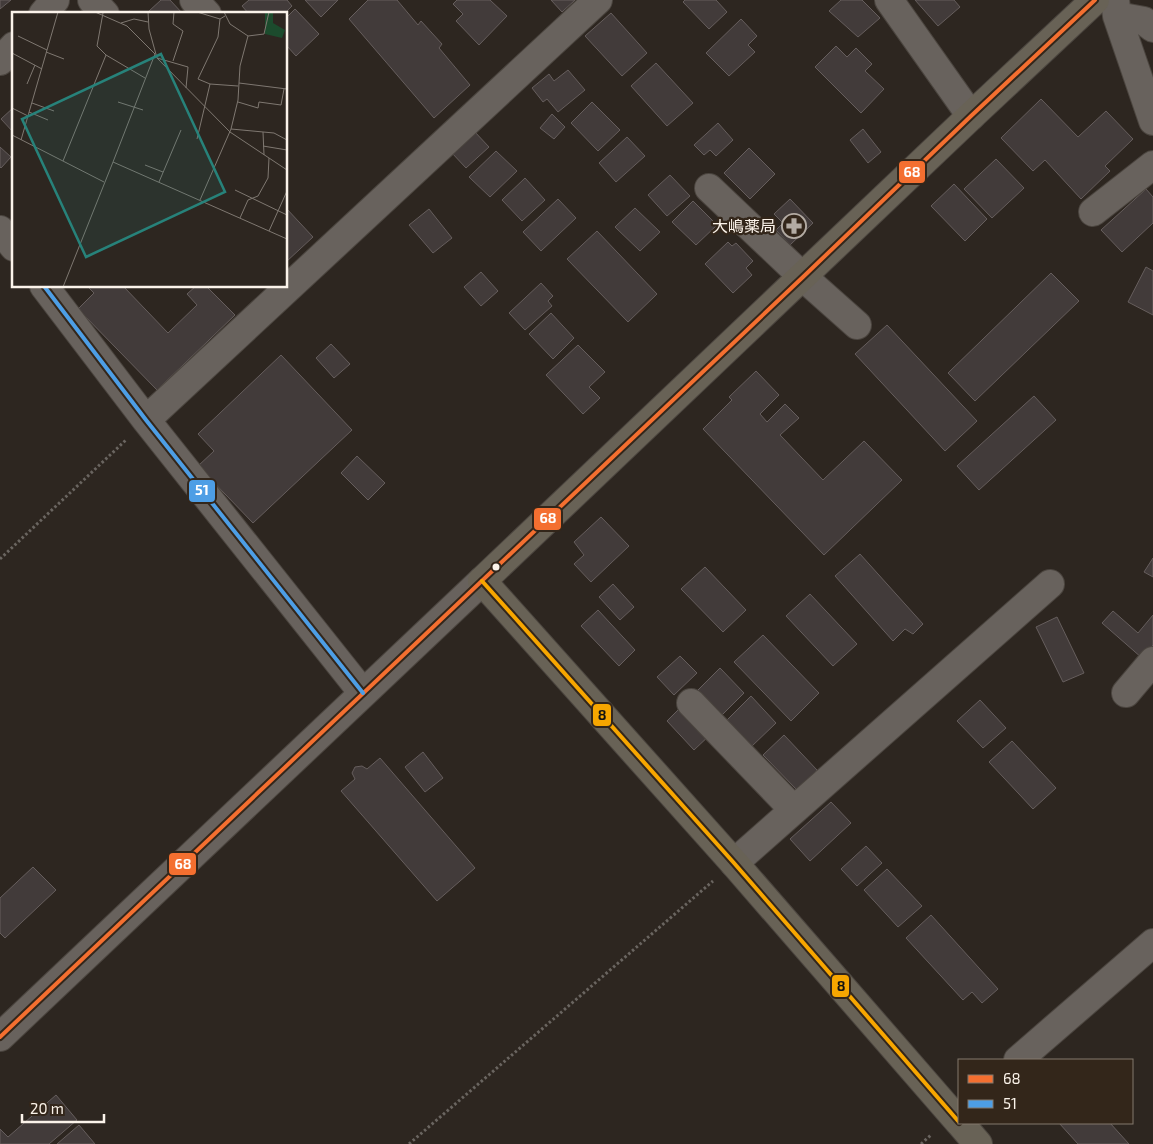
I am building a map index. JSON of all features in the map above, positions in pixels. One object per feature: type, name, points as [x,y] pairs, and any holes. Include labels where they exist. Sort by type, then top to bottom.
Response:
[{"type":"main road","points":[[958,1118],[734,863],[482,581],[1095,0]]},
{"type":"main road","points":[[963,1124],[978,1144]]},
{"type":"street","points":[[92,0],[103,12]]},
{"type":"street","points":[[194,0],[205,12]]},
{"type":"street","points":[[146,420],[598,0]]},
{"type":"street","points":[[889,0],[971,116]]},
{"type":"street","points":[[1116,8],[1144,21],[1153,28]]},
{"type":"street","points":[[1116,8],[1153,122]]},
{"type":"street","points":[[0,61],[12,48]]},
{"type":"street","points":[[1093,212],[1153,165]]},
{"type":"street","points":[[709,188],[857,325]]},
{"type":"street","points":[[46,288],[146,420],[363,693]]},
{"type":"street","points":[[0,1037],[482,581]]},
{"type":"street","points":[[734,863],[1050,584]]},
{"type":"street","points":[[1126,693],[1153,660]]},
{"type":"street","points":[[691,703],[794,810]]},
{"type":"street","points":[[1019,1059],[1153,943]]},
{"type":"path","points":[[0,559],[146,420]]},
{"type":"path","points":[[409,1144],[734,863]]},
{"type":"building","points":[[0,0],[11,0],[0,9]]},
{"type":"building","points":[[161,0],[170,0],[181,12],[150,12]]},
{"type":"building","points":[[249,0],[287,0],[292,6],[286,12],[247,12],[242,6]]},
{"type":"building","points":[[305,0],[338,0],[321,17]]},
{"type":"building","points":[[368,0],[397,0],[418,25],[421,21],[442,44],[439,48],[470,85],[434,118],[349,19]]},
{"type":"building","points":[[457,0],[490,0],[507,16],[479,45],[456,21],[463,14],[453,4]]},
{"type":"building","points":[[551,0],[575,0],[562,12]]},
{"type":"building","points":[[685,0],[716,0],[727,12],[709,29],[683,2]]},
{"type":"building","points":[[841,0],[862,0],[880,18],[858,37],[829,11]]},
{"type":"building","points":[[915,0],[954,0],[960,7],[938,26]]},
{"type":"building","points":[[295,9],[319,34],[296,56],[288,47],[288,16]]},
{"type":"building","points":[[611,13],[647,53],[622,76],[585,36]]},
{"type":"building","points":[[741,19],[757,36],[748,45],[755,52],[729,76],[706,53]]},
{"type":"building","points":[[836,46],[847,57],[856,48],[872,64],[865,71],[884,89],[861,113],[815,67]]},
{"type":"building","points":[[656,63],[693,103],[667,126],[631,86]]},
{"type":"building","points":[[568,70],[585,90],[558,112],[547,99],[543,102],[532,88],[549,74],[554,81]]},
{"type":"building","points":[[1041,99],[1078,137],[1106,111],[1133,139],[1105,166],[1110,171],[1081,199],[1045,160],[1033,171],[1001,138]]},
{"type":"building","points":[[592,102],[620,130],[598,151],[571,123]]},
{"type":"building","points":[[12,109],[12,131],[1,119]]},
{"type":"building","points":[[552,114],[565,127],[554,139],[540,128]]},
{"type":"building","points":[[718,123],[733,140],[716,156],[710,150],[704,155],[694,145]]},
{"type":"building","points":[[863,129],[881,152],[868,163],[850,140]]},
{"type":"building","points":[[474,131],[489,147],[466,168],[451,152]]},
{"type":"building","points":[[627,137],[645,156],[616,182],[599,163]]},
{"type":"building","points":[[0,147],[11,157],[1,168],[0,167]]},
{"type":"building","points":[[749,148],[775,174],[750,199],[724,173]]},
{"type":"building","points":[[496,151],[517,171],[490,197],[469,177]]},
{"type":"building","points":[[996,159],[1024,188],[992,218],[964,189]]},
{"type":"building","points":[[670,175],[690,196],[667,216],[648,195]]},
{"type":"building","points":[[525,178],[545,200],[522,221],[502,200]]},
{"type":"building","points":[[954,184],[987,219],[965,241],[931,206]]},
{"type":"building","points":[[1146,189],[1153,197],[1153,223],[1122,252],[1101,230]]},
{"type":"building","points":[[558,199],[576,218],[541,251],[523,232]]},
{"type":"building","points":[[790,199],[813,223],[790,245],[776,230],[783,223],[774,214]]},
{"type":"building","points":[[693,201],[717,225],[696,245],[672,222]]},
{"type":"building","points":[[635,208],[660,232],[640,251],[615,227]]},
{"type":"building","points":[[429,209],[452,238],[433,253],[409,225]]},
{"type":"building","points":[[288,210],[313,237],[288,260]]},
{"type":"building","points":[[597,231],[657,294],[628,322],[567,259]]},
{"type":"building","points":[[728,242],[732,246],[736,243],[753,261],[746,268],[752,275],[733,293],[705,264]]},
{"type":"building","points":[[1146,267],[1153,271],[1153,315],[1128,302]]},
{"type":"building","points":[[481,272],[498,291],[481,306],[464,287]]},
{"type":"building","points":[[1051,273],[1079,301],[975,401],[948,373]]},
{"type":"building","points":[[541,283],[553,296],[548,301],[552,306],[525,330],[509,313]]},
{"type":"building","points":[[89,288],[125,288],[168,333],[197,305],[187,294],[194,288],[208,288],[235,315],[157,390],[78,309],[94,293]]},
{"type":"building","points":[[551,313],[574,338],[553,359],[529,334]]},
{"type":"building","points":[[887,325],[977,421],[945,451],[855,354]]},
{"type":"building","points":[[331,344],[350,364],[334,378],[316,358]]},
{"type":"building","points":[[578,345],[605,372],[589,387],[600,398],[583,414],[546,375]]},
{"type":"building","points":[[281,355],[352,430],[253,523],[198,466],[214,451],[198,434]]},
{"type":"building","points":[[756,371],[779,395],[760,414],[767,422],[785,404],[799,418],[780,435],[823,480],[864,441],[902,480],[824,555],[703,429],[732,400],[729,397]]},
{"type":"building","points":[[1034,396],[1056,420],[979,490],[957,466]]},
{"type":"building","points":[[357,456],[385,483],[368,500],[341,473]]},
{"type":"building","points":[[601,517],[629,546],[591,582],[574,564],[584,555],[574,542]]},
{"type":"building","points":[[860,554],[923,624],[913,634],[905,629],[893,641],[835,576]]},
{"type":"building","points":[[1153,558],[1153,577],[1144,572]]},
{"type":"building","points":[[705,567],[746,610],[723,632],[681,589]]},
{"type":"building","points":[[613,584],[634,607],[620,620],[599,597]]},
{"type":"building","points":[[810,594],[857,644],[833,666],[786,616]]},
{"type":"building","points":[[598,610],[635,650],[619,666],[581,626]]},
{"type":"building","points":[[1113,611],[1138,633],[1153,615],[1153,645],[1142,658],[1102,623]]},
{"type":"building","points":[[1057,617],[1084,673],[1063,682],[1036,627]]},
{"type":"building","points":[[763,635],[819,693],[791,721],[734,662]]},
{"type":"building","points":[[680,656],[697,673],[674,695],[657,677]]},
{"type":"building","points":[[720,668],[744,693],[718,719],[694,694]]},
{"type":"building","points":[[751,696],[776,723],[751,747],[726,721]]},
{"type":"building","points":[[980,700],[1006,728],[983,748],[957,721]]},
{"type":"building","points":[[684,704],[712,733],[694,750],[667,721]]},
{"type":"building","points":[[784,735],[817,770],[797,790],[763,755]]},
{"type":"building","points":[[1012,741],[1056,788],[1033,809],[989,762]]},
{"type":"building","points":[[423,752],[443,778],[425,792],[405,767]]},
{"type":"building","points":[[380,758],[475,868],[437,901],[341,791],[355,779],[352,773],[355,767],[362,766],[367,769]]},
{"type":"building","points":[[831,802],[851,823],[810,861],[790,839]]},
{"type":"building","points":[[866,846],[882,863],[857,886],[841,869]]},
{"type":"building","points":[[33,867],[56,890],[5,938],[0,933],[0,898]]},
{"type":"building","points":[[887,869],[922,906],[898,927],[864,890]]},
{"type":"building","points":[[931,915],[998,989],[982,1003],[972,992],[963,1000],[906,938]]},
{"type":"building","points":[[56,1095],[77,1120],[49,1144],[0,1144],[0,1129],[8,1137]]},
{"type":"building","points":[[1060,1124],[1111,1124],[1129,1144],[1078,1144]]},
{"type":"building","points":[[79,1125],[95,1144],[57,1144]]},
{"type":"transit line","name":"68","points":[[0,1037],[1095,0]]},
{"type":"transit line","name":"51","points":[[46,288],[146,420],[363,693]]},
{"type":"transit line","name":"8","points":[[482,581],[734,863],[958,1121]]},
{"type":"place","name":"大嶋薬局","points":[[794,226]]}]
